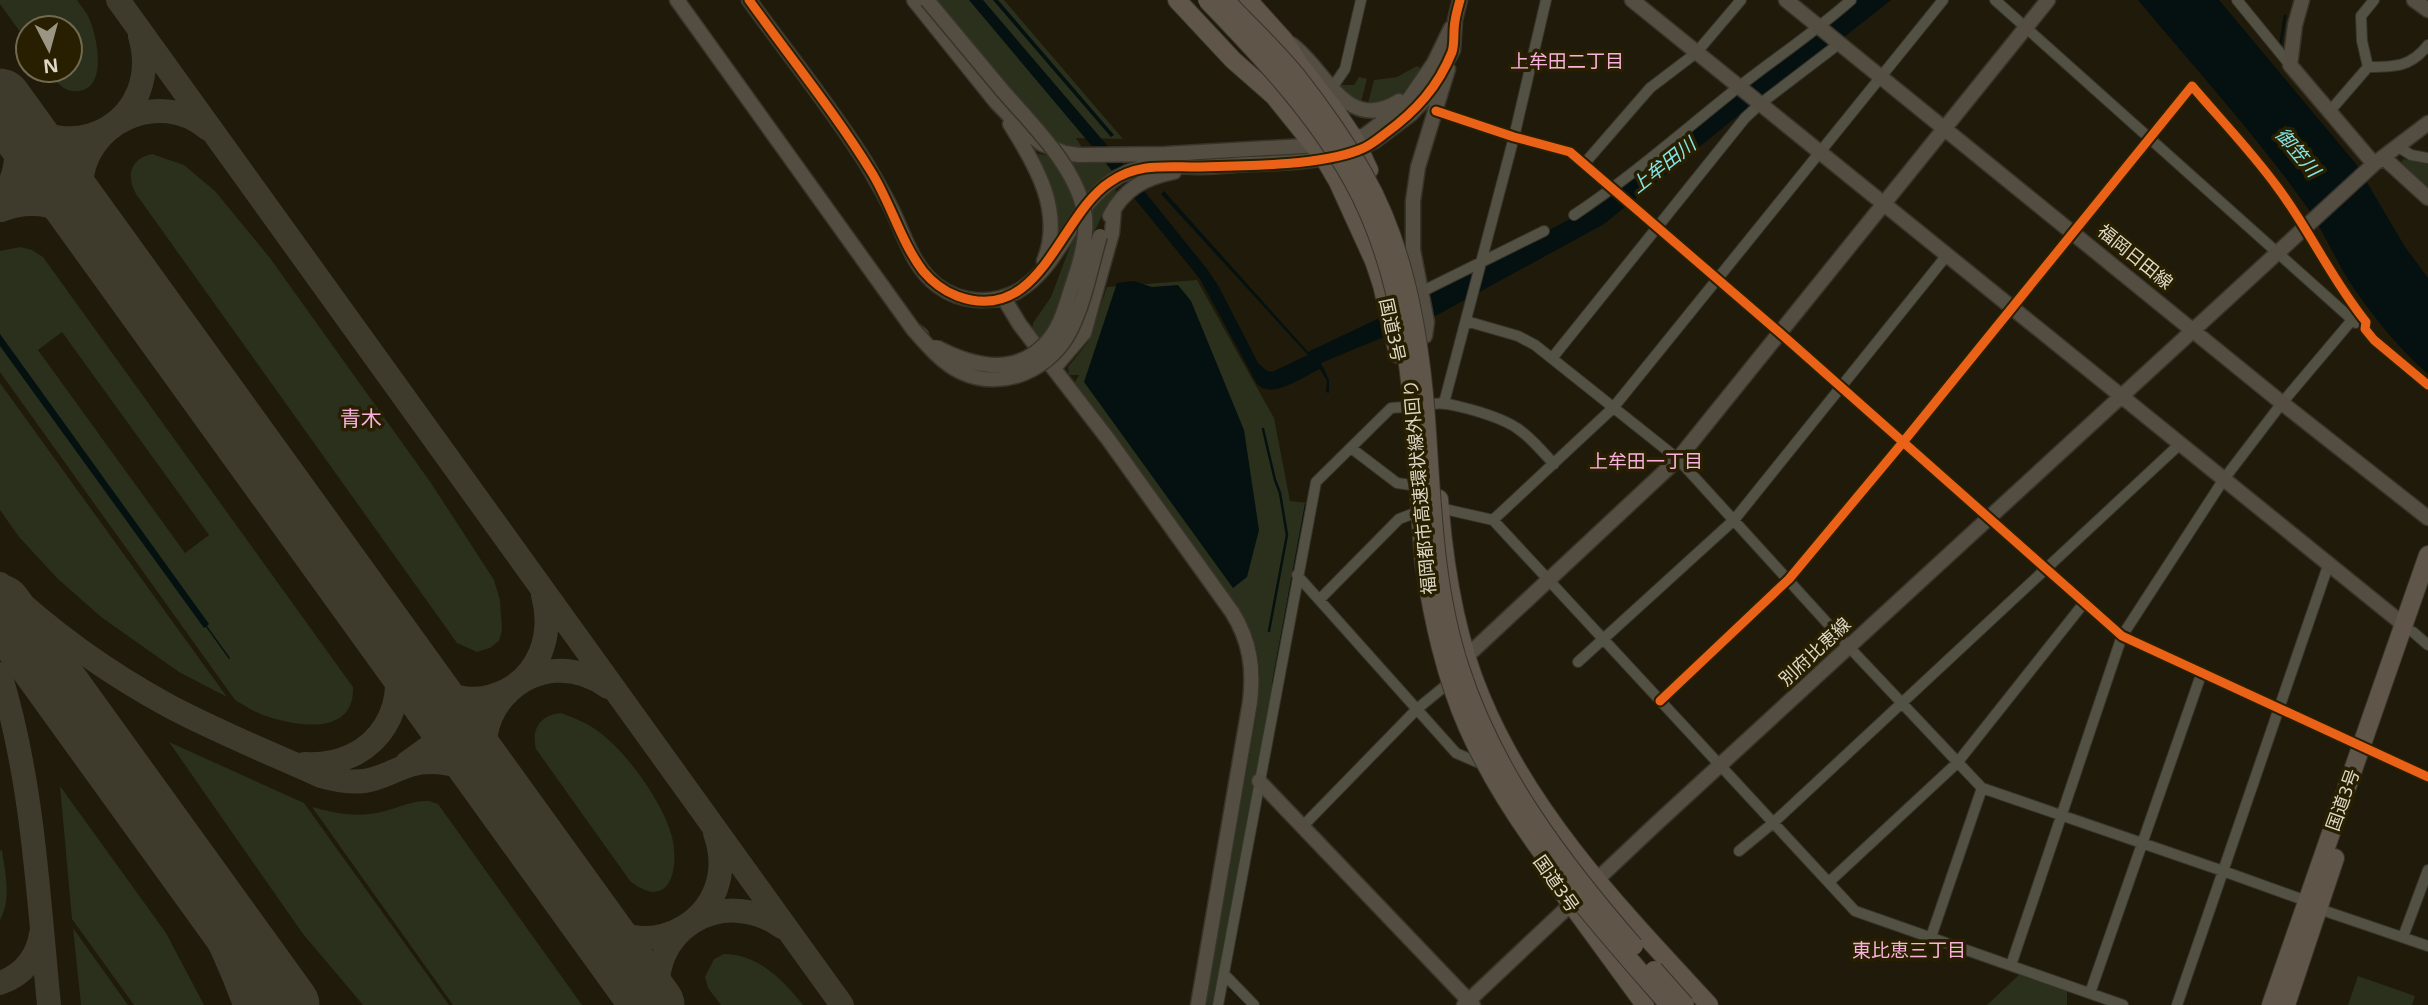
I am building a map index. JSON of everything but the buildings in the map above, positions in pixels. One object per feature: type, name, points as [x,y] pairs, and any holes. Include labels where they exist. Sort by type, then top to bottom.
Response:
[{"type":"highway","name":"国道3号","points":[[1177,0],[1233,60],[1274,96],[1338,182],[1366,240],[1395,336],[1402,379],[1412,514],[1422,593],[1445,686],[1479,763],[1503,806],[1571,905],[1645,1005]]},
{"type":"highway","points":[[1192,0],[1269,83],[1274,96]]},
{"type":"highway","name":"福岡都市高速環状線外回り","points":[[1206,0],[1257,42],[1328,140],[1366,206],[1383,251],[1399,308],[1408,364],[1424,563],[1429,593],[1448,673],[1468,727],[1500,789],[1548,860],[1668,1005]]},
{"type":"highway","points":[[1225,0],[1257,42],[1296,76],[1337,131],[1364,175],[1395,246],[1415,324],[1425,404],[1429,480],[1441,591],[1457,659],[1479,721],[1511,783],[1558,852],[1619,930],[1689,1003]]},
{"type":"highway","points":[[1232,0],[1243,11],[1257,42]]},
{"type":"highway","name":"国道3号","points":[[1248,0],[1284,40],[1357,145],[1420,295],[1438,403],[1440,509],[1451,590],[1466,657],[1480,695],[1508,751],[1547,814],[1597,880],[1709,1005]]},
{"type":"highway","name":"国道3号","points":[[2271,1005],[2367,749],[2409,628],[2428,555]]},
{"type":"highway","name":"国道3号","points":[[2409,628],[2428,587]]},
{"type":"highway","name":"国道3号","points":[[2286,1005],[2309,903]]},
{"type":"highway","points":[[1658,950],[1689,1003]]},
{"type":"street","points":[[677,0],[913,329],[944,361],[962,373],[995,379],[1013,378],[1052,357],[1070,332],[1100,236],[1114,209],[1129,190],[1147,179],[1192,167],[1357,145],[1411,114],[1427,97],[1453,50]]},
{"type":"street","points":[[749,0],[863,159],[923,271],[938,286],[957,296],[979,300],[1003,297],[1022,288],[1056,251],[1088,202],[1109,182],[1137,169],[1160,165],[1192,167]]},
{"type":"street","points":[[914,0],[996,102],[1020,128],[1042,144],[1072,155],[1318,152]]},
{"type":"street","points":[[913,329],[936,347],[972,363],[1008,364],[1029,358],[1044,345],[1062,318],[1076,275],[1085,233],[1081,199],[1051,147],[928,0]]},
{"type":"street","points":[[1332,88],[1345,69],[1361,0]]},
{"type":"street","points":[[1460,0],[1455,20],[1453,50],[1418,167],[1413,201],[1413,250],[1420,295],[1480,268],[1544,231]]},
{"type":"street","points":[[1546,0],[1474,293],[1438,403],[1500,418],[1515,425],[1528,435],[1554,464]]},
{"type":"street","points":[[1632,0],[2123,395],[2428,645]]},
{"type":"street","points":[[1584,164],[1650,88],[1696,53],[1741,0]]},
{"type":"street","name":"福岡日田線","points":[[1786,0],[2282,403],[2428,518]]},
{"type":"street","points":[[1574,215],[1615,190],[1851,0]]},
{"type":"street","points":[[1493,520],[1613,408],[1943,0]]},
{"type":"street","points":[[1995,0],[2365,329],[2374,340],[2428,385]]},
{"type":"street","points":[[1466,657],[1678,459],[2048,0]]},
{"type":"street","points":[[2237,0],[2375,163],[2428,198]]},
{"type":"street","points":[[2290,65],[2295,25],[2302,0]]},
{"type":"street","points":[[2368,67],[2362,41],[2361,16],[2374,0]]},
{"type":"street","points":[[2414,0],[2428,10]]},
{"type":"street","points":[[1357,145],[1365,135],[1405,105],[1434,63],[1455,20]]},
{"type":"street","points":[[1284,40],[1301,52],[1350,105],[1363,110],[1381,109],[1399,101],[1405,105]]},
{"type":"street","points":[[1553,357],[1757,102],[1837,41]]},
{"type":"street","points":[[2330,111],[2368,67],[2396,67],[2418,58],[2428,45]]},
{"type":"street","points":[[1660,701],[1789,579],[2192,86],[2277,187],[2306,228],[2344,295],[2366,322],[2365,329]]},
{"type":"street","points":[[996,102],[1033,163],[1048,203],[1050,246],[1039,272]]},
{"type":"street","points":[[1436,111],[1570,152],[1780,332],[2122,636],[2428,777]]},
{"type":"street","name":"別府比恵線","points":[[1469,1003],[1597,880],[2375,163],[2428,123]]},
{"type":"street","points":[[2397,145],[2411,155],[2428,158]]},
{"type":"street","points":[[1054,368],[1072,349],[1087,324],[1112,233],[1114,209]]},
{"type":"street","points":[[1578,662],[1734,520],[1947,255]]},
{"type":"street","points":[[1003,297],[1020,325],[1108,439],[1232,612],[1251,653],[1250,702],[1198,1005]]},
{"type":"street","points":[[2011,965],[2122,636],[2224,479],[2282,403],[2352,320]]},
{"type":"street","points":[[1466,321],[1518,337],[1553,357],[1678,459],[1982,788],[2224,871],[2428,946]]},
{"type":"street","points":[[1218,1005],[1316,482],[1391,408],[1404,407]]},
{"type":"street","points":[[1739,851],[1902,704],[2181,443]]},
{"type":"street","points":[[1351,448],[1397,483],[1411,485]]},
{"type":"street","points":[[1440,509],[1493,520],[1855,911],[2123,1005]]},
{"type":"street","points":[[1320,599],[1399,519],[1412,514]]},
{"type":"street","points":[[2177,1005],[2329,563]]},
{"type":"street","points":[[1297,575],[1456,753],[1479,763]]},
{"type":"street","points":[[1829,882],[1957,763],[2084,603]]},
{"type":"street","points":[[2090,993],[2202,672]]},
{"type":"street","points":[[1302,827],[1417,709],[1445,686]]},
{"type":"street","points":[[1259,782],[1469,1003]]},
{"type":"street","points":[[1931,937],[1982,788]]},
{"type":"street","points":[[2403,937],[2428,870]]},
{"type":"street","points":[[1224,974],[1254,1005]]},
{"type":"green space","points":[[0,0],[77,0],[91,22],[97,46],[97,71],[88,88],[73,91],[59,84],[84,84],[84,14],[14,14],[14,24]]},
{"type":"green space","points":[[934,0],[1004,0],[1123,139],[1076,138],[1083,149],[1050,141]]},
{"type":"green space","points":[[1417,66],[1422,69],[1401,95],[1367,107],[1374,80],[1397,77]]},
{"type":"green space","points":[[1359,77],[1367,79],[1360,106],[1339,87],[1354,85]]},
{"type":"green space","points":[[152,154],[184,165],[215,191],[270,258],[431,483],[494,580],[500,600],[502,630],[499,641],[490,648],[477,652],[457,643],[136,194],[131,180],[132,169],[139,160]]},
{"type":"green space","points":[[1038,154],[1052,156],[1070,186],[1079,209],[1058,241],[1054,202]]},
{"type":"green space","points":[[1066,159],[1105,162],[1115,175],[1087,198]]},
{"type":"green space","points":[[2403,159],[2428,163],[2428,191],[2400,165]]},
{"type":"green space","points":[[1115,186],[1116,192],[1091,240],[1089,206]]},
{"type":"green space","points":[[1080,220],[1080,248],[1050,329],[1038,342],[1032,330],[1033,323],[1051,297]]},
{"type":"green space","points":[[20,247],[43,257],[353,687],[351,702],[345,713],[335,720],[310,725],[265,716],[235,700],[0,372],[0,251]],"holes":[[[62,332],[209,535],[185,553],[38,350]]]},
{"type":"green space","points":[[1197,280],[1274,418],[1290,501],[1308,503],[1216,1005],[1206,1005],[1257,712],[1260,669],[1256,646],[1238,607],[1074,384],[1079,375],[1069,375],[1068,367],[1088,342],[1107,287]]},
{"type":"green space","points":[[0,383],[227,697],[179,672],[101,617],[58,579],[19,537],[0,510]]},
{"type":"green space","points":[[561,713],[595,729],[618,749],[661,808],[668,823],[674,850],[673,874],[663,889],[654,892],[630,881],[536,749],[535,735],[539,724],[554,714]]},
{"type":"green space","points":[[169,742],[304,803],[449,1005],[363,1005],[303,934]]},
{"type":"green space","points":[[60,786],[166,933],[204,1005],[134,1005],[72,919]]},
{"type":"green space","points":[[429,801],[438,804],[582,1005],[453,1005],[312,807],[358,815]]},
{"type":"green space","points":[[2,850],[7,894],[0,920],[0,851]]},
{"type":"green space","points":[[73,928],[128,1005],[81,1005]]},
{"type":"green space","points":[[724,954],[748,958],[769,970],[803,1005],[721,1005],[708,988],[705,977],[714,959]]},
{"type":"green space","points":[[2021,973],[2067,989],[2067,1005],[1987,1005]]},
{"type":"green space","points":[[2358,976],[2415,996],[2412,1005],[2348,1005]]},
{"type":"water","name":"上牟田川","points":[[969,0],[983,0],[1111,150],[1207,269],[1258,363],[1272,372],[1308,355],[1161,194],[1164,191],[1308,352],[1434,292],[1581,213],[1856,0],[1891,0],[1751,105],[1604,224],[1439,314],[1321,363],[1329,380],[1329,393],[1326,392],[1327,381],[1320,369],[1279,388],[1263,388],[1257,384],[1200,279]]},
{"type":"water","points":[[993,0],[998,0],[1114,135],[1111,137]]},
{"type":"water","name":"御笠川","points":[[2138,0],[2219,0],[2356,164],[2405,247],[2428,278],[2428,374],[2366,306],[2313,216],[2267,153]]},
{"type":"water","points":[[1134,281],[1152,287],[1178,285],[1191,301],[1244,430],[1259,530],[1247,577],[1233,588],[1084,382],[1117,283]]},
{"type":"water","points":[[0,334],[209,624],[207,626],[229,659],[0,346]]},
{"type":"waterway","points":[[2280,48],[2285,16]]},
{"type":"waterway","points":[[1263,429],[1280,493],[1287,535],[1269,631]]},
{"type":"waterway","points":[[1273,684],[1306,505]]},
{"type":"waterway","points":[[1231,989],[1247,1005]]},
{"type":"taxiway","points":[[118,0],[842,1005]]},
{"type":"taxiway","points":[[10,113],[34,130],[60,138],[85,137],[107,128],[126,113],[139,92],[144,66],[140,36]]},
{"type":"taxiway","points":[[93,229],[81,194],[84,165],[94,145],[109,130],[127,118],[147,112],[168,111],[189,117],[208,129]]},
{"type":"taxiway","points":[[0,201],[15,169],[17,147],[10,113]]},
{"type":"taxiway","points":[[0,206],[96,137]]},
{"type":"taxiway","points":[[1,210],[26,204],[49,206],[61,209],[93,229]]},
{"type":"taxiway","points":[[0,584],[60,635],[102,666],[146,693],[206,725],[321,776],[342,781],[364,781],[410,765],[435,762],[469,771],[499,792]]},
{"type":"taxiway","points":[[409,667],[433,687],[459,697],[484,698],[508,690],[527,675],[540,653],[546,626],[543,595]]},
{"type":"taxiway","points":[[304,764],[330,762],[353,755],[371,743],[385,726],[394,707],[397,684],[395,661],[387,636]]},
{"type":"taxiway","points":[[497,789],[486,761],[486,734],[494,710],[510,691],[531,677],[555,671],[581,674],[608,687]]},
{"type":"taxiway","points":[[0,674],[27,796],[49,1005]]},
{"type":"taxiway","points":[[407,763],[497,698]]},
{"type":"taxiway","points":[[135,793],[196,896],[223,950],[245,1005]]},
{"type":"taxiway","points":[[584,910],[608,929],[634,937],[660,936],[683,927],[703,911],[716,890],[720,863],[715,833]]},
{"type":"taxiway","points":[[660,1005],[658,979],[664,956],[676,936],[692,922],[713,913],[735,911],[759,915],[782,927]]},
{"type":"taxiway","points":[[0,983],[16,975],[28,964],[36,951],[41,934]]},
{"type":"taxiway","points":[[240,939],[300,1005]]},
{"type":"runway","points":[[0,100],[653,1005]]},
{"type":"runway","points":[[0,606],[288,1005]]},
{"type":"cycle path","points":[[749,0],[858,151],[879,185],[908,248],[923,271],[952,294],[986,301],[1009,296],[1029,282],[1046,263],[1092,198],[1120,176],[1141,169],[1162,167],[1301,162],[1342,155],[1370,145],[1416,107],[1440,76],[1452,52],[1460,0]]},
{"type":"cycle path","points":[[1660,701],[1789,579],[2192,86],[2278,188],[2366,322],[2365,329],[2374,340],[2428,385]]},
{"type":"cycle path","points":[[1436,111],[1570,152],[1780,333],[2122,636],[2428,777]]},
{"type":"district","name":"上牟田二丁目","points":[[1567,61]]},
{"type":"district","name":"青木","points":[[361,419]]},
{"type":"district","name":"上牟田一丁目","points":[[1646,461]]},
{"type":"district","name":"東比恵三丁目","points":[[1909,950]]}]
